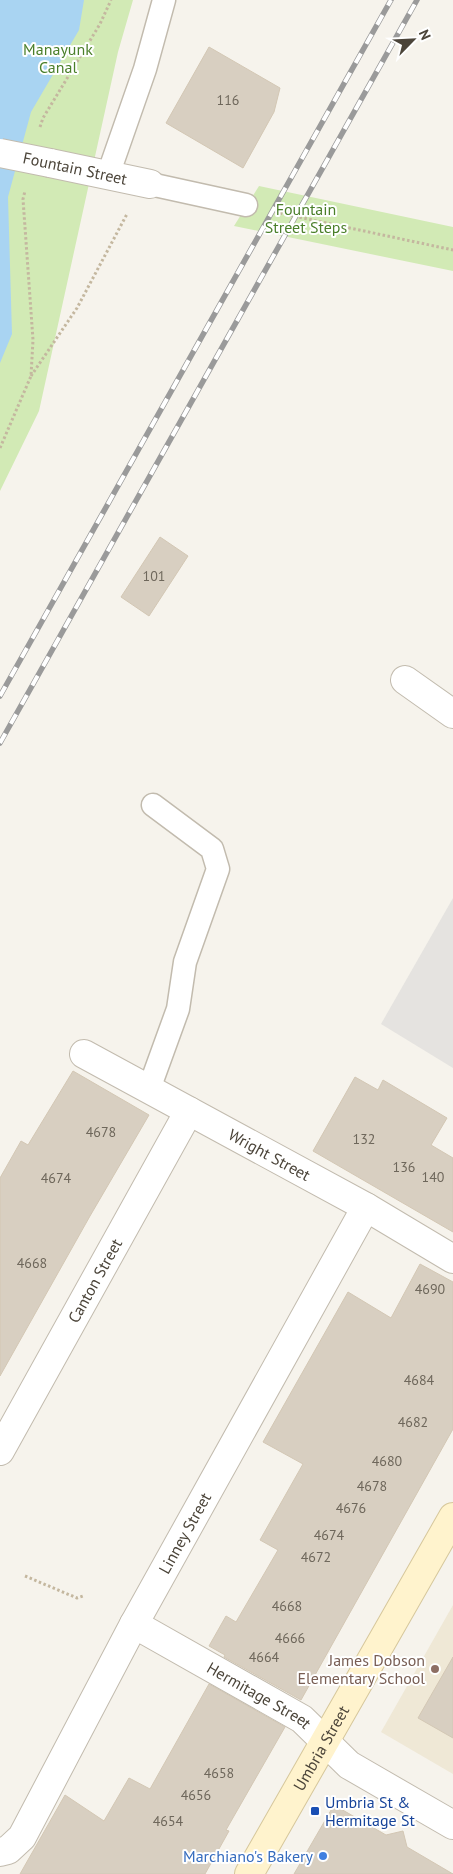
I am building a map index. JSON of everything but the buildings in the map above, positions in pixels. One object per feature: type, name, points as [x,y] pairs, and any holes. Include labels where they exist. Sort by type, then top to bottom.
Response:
[{"type":"main road","name":"Umbria Street","points":[[249,1874],[453,1517]]},
{"type":"street","name":"Fountain Street","points":[[0,153],[150,184]]},
{"type":"street","points":[[405,680],[453,714]]},
{"type":"street","name":"Wright Street","points":[[84,1054],[366,1207],[453,1259]]},
{"type":"street","name":"Canton Street","points":[[0,1451],[189,1111]]},
{"type":"street","name":"Linney Street","points":[[0,1852],[8,1850],[22,1836],[134,1624],[366,1207]]},
{"type":"street","name":"Hermitage Street","points":[[134,1624],[302,1718],[349,1765],[453,1825]]},
{"type":"lane","points":[[108,175],[145,69],[164,0]]},
{"type":"lane","points":[[150,184],[246,205]]},
{"type":"lane","points":[[149,1089],[178,1009],[185,962],[218,869],[212,849],[153,805]]},
{"type":"path","points":[[100,24],[111,0]]},
{"type":"path","points":[[0,448],[31,376],[77,308],[128,214],[150,184]]},
{"type":"path","points":[[246,205],[453,250]]},
{"type":"path","points":[[31,320],[33,340],[31,376]]},
{"type":"path","points":[[25,1576],[77,1598],[83,1596]]},
{"type":"shaded area","points":[[453,898],[453,1068],[381,1024]]},
{"type":"shaded area","name":"James Dobson Elementary School","points":[[453,1605],[453,1774],[381,1732]]},
{"type":"green space","name":"Manayunk Canal","points":[[0,0],[133,0],[118,52],[39,411],[0,491]]},
{"type":"green space","name":"Fountain Street Steps","points":[[259,186],[453,227],[453,271],[234,226]]},
{"type":"water","points":[[0,0],[84,0],[79,30],[31,112],[8,197],[12,334],[0,363]]},
{"type":"railway","points":[[0,696],[391,0]]},
{"type":"railway","points":[[0,743],[417,0]]},
{"type":"place","name":"James Dobson Elementary School","points":[[435,1669]]},
{"type":"place","name":"Umbria St & Hermitage St","points":[[315,1811]]},
{"type":"place","name":"Marchiano's Bakery","points":[[323,1856]]}]
